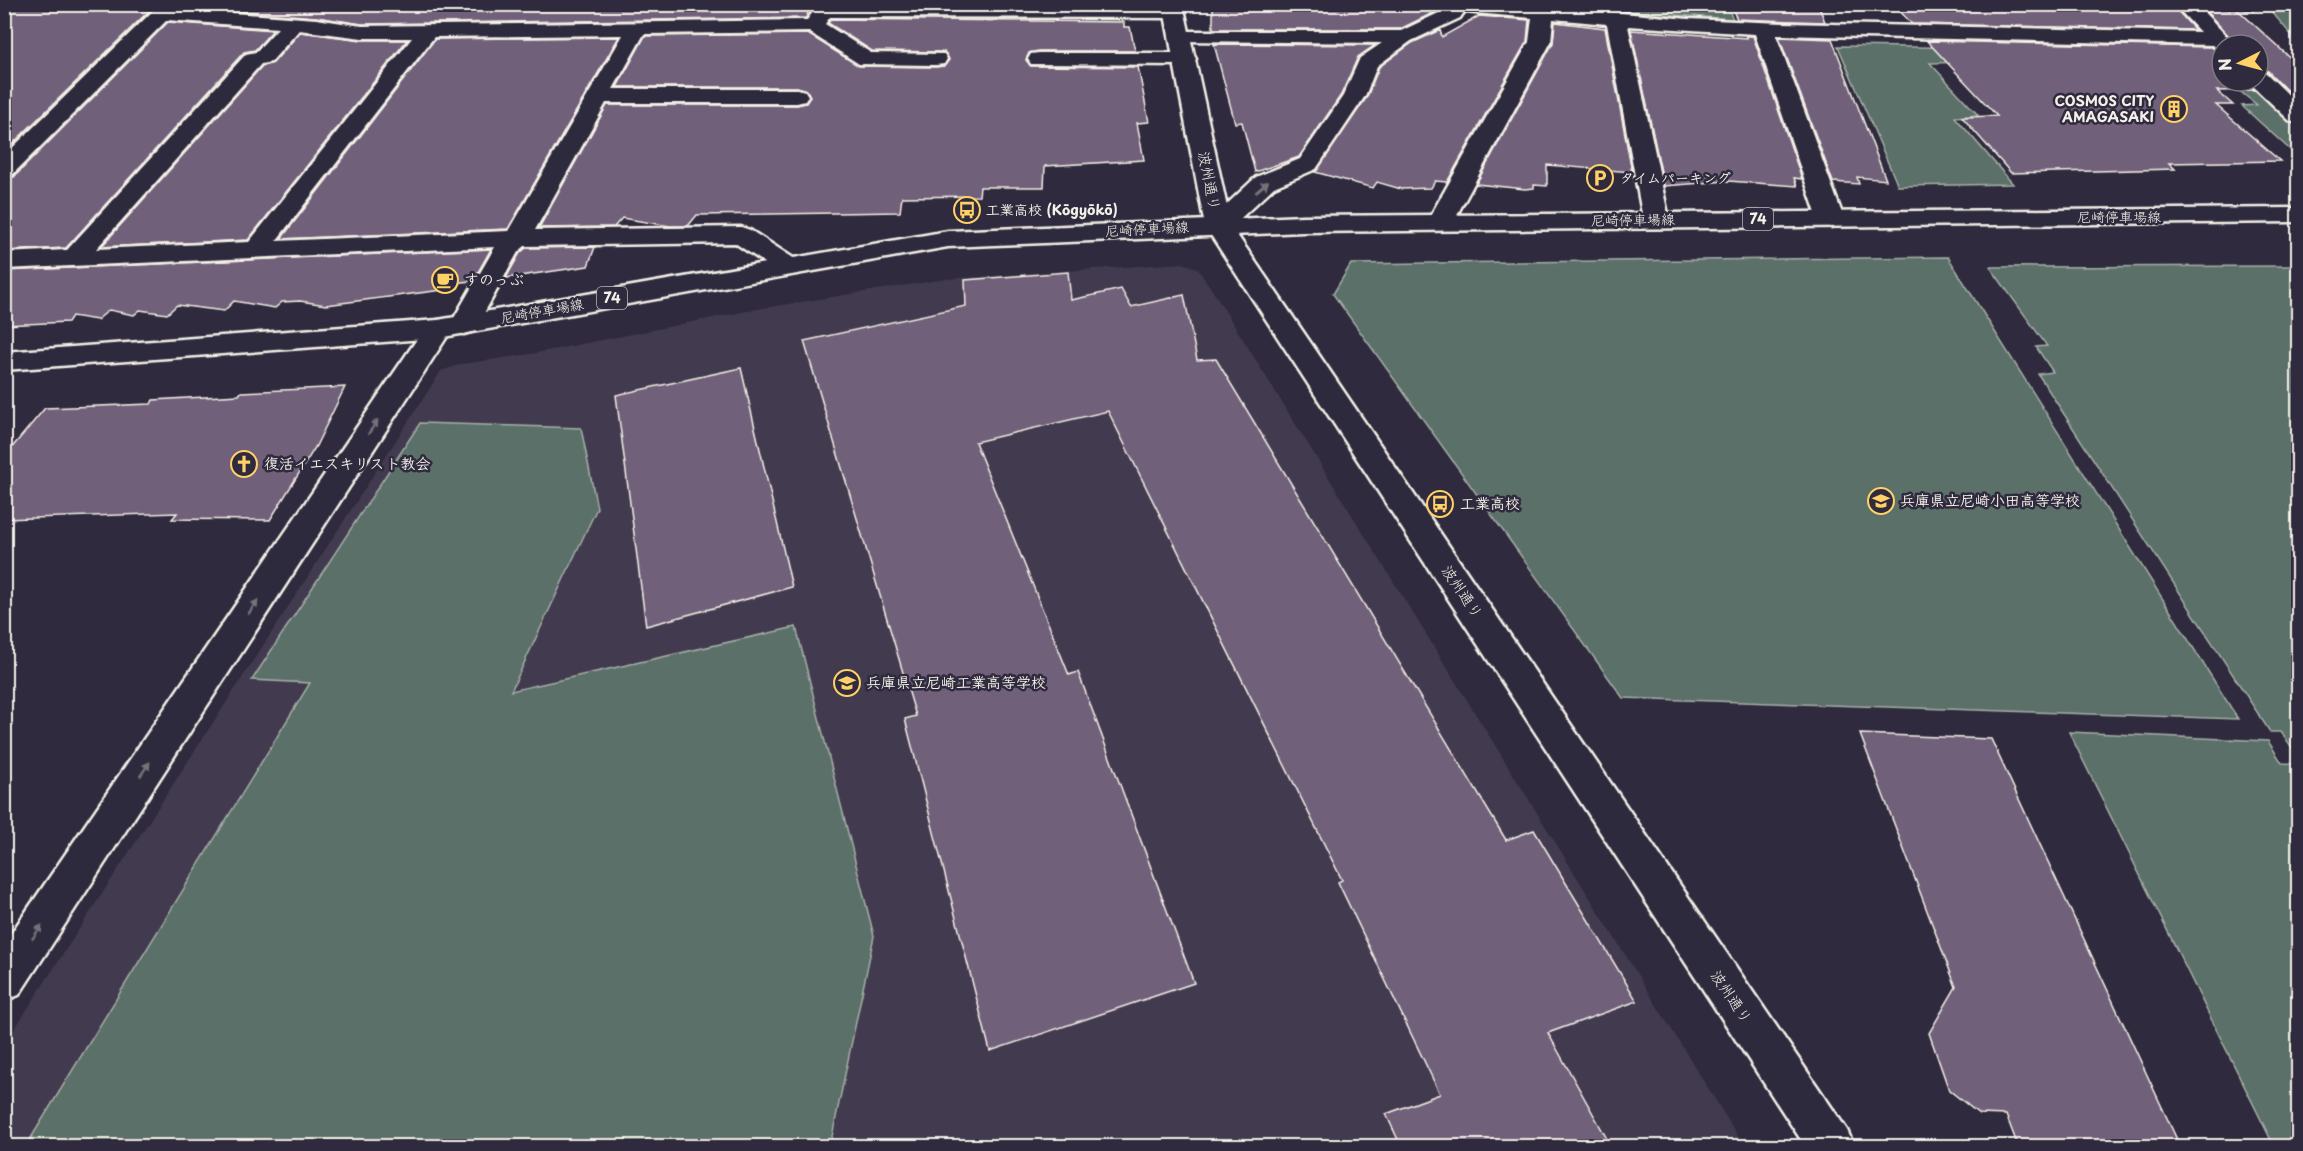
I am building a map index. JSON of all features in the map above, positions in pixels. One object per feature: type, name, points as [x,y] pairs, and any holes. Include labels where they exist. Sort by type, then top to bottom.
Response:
[{"type":"street","points":[[74,258],[254,59],[263,57],[332,4]]},
{"type":"street","points":[[2184,4],[2211,33]]},
{"type":"street","points":[[1218,226],[1265,182],[1308,164],[1354,96],[1368,63],[1404,37],[1453,14],[1459,5],[1616,19],[1763,28],[1805,21],[2210,41]]},
{"type":"street","points":[[4,170],[168,9],[362,32],[428,32],[566,21],[637,28],[822,14],[1174,8]]},
{"type":"street","name":"波州通り","points":[[1174,8],[1218,226],[1831,1146]]},
{"type":"street","points":[[462,31],[475,13]]},
{"type":"street","points":[[1440,222],[1540,42],[1543,13]]},
{"type":"street","points":[[822,14],[867,59],[936,59]]},
{"type":"street","points":[[1616,19],[1656,219]]},
{"type":"street","points":[[4,981],[451,327],[507,248],[518,238],[637,28]]},
{"type":"street","points":[[1763,28],[1831,219]]},
{"type":"street","points":[[256,250],[428,32]]},
{"type":"street","points":[[1181,35],[1404,37]]},
{"type":"street","points":[[1039,59],[1185,58]]},
{"type":"street","points":[[2270,86],[2290,100],[2298,116]]},
{"type":"street","points":[[597,96],[797,96]]},
{"type":"street","name":"尼崎停車場線","points":[[4,361],[451,327],[948,239],[1218,226],[1440,222],[2298,215]]},
{"type":"street","points":[[4,261],[518,238],[741,235],[789,267]]},
{"type":"lane","points":[[2245,4],[2252,4]]},
{"type":"shaded area","name":"兵庫県立尼崎工業高等学校","points":[[1183,263],[1197,268],[1211,288],[1744,1146],[5,1146],[4,1045],[441,371],[462,364],[531,354],[763,308],[946,279]]},
{"type":"green space","points":[[1534,5],[1726,5],[1733,19]]},
{"type":"green space","points":[[2266,5],[2298,5],[2298,43]]},
{"type":"green space","points":[[1838,46],[2054,49],[2066,60],[1930,63],[1978,115],[1955,117],[2013,184],[1898,186]]},
{"type":"green space","points":[[2242,93],[2262,93],[2298,128],[2298,157],[2242,106],[2257,105]]},
{"type":"green space","name":"兵庫県立尼崎小田高等学校","points":[[1948,257],[2238,719],[1623,698],[1333,294],[1351,264]]},
{"type":"green space","points":[[2298,266],[2298,756],[2281,732],[2270,732],[2038,374],[2053,372],[2036,347],[2047,346],[1990,267]]},
{"type":"green space","points":[[420,423],[581,428],[597,508],[511,691],[796,627],[874,936],[830,1146],[26,1146],[310,683],[252,680]]},
{"type":"green space","points":[[2069,732],[2268,741],[2282,763],[2298,764],[2298,1146],[2274,1146]]},
{"type":"building","points":[[4,4],[156,4],[4,152]]},
{"type":"building","points":[[184,4],[811,4],[806,18],[362,24],[316,17],[183,7]]},
{"type":"building","points":[[1213,4],[1433,4],[1435,12],[1400,29],[1213,29]]},
{"type":"building","points":[[1730,4],[1818,4],[1825,22],[1737,19]]},
{"type":"building","points":[[1978,4],[2160,4],[2164,8],[2175,8],[2195,30],[1912,24],[1894,5],[1980,6]]},
{"type":"building","points":[[2204,9],[2238,10],[2263,33],[2226,33]]},
{"type":"building","points":[[1479,16],[1529,20],[1527,41],[1447,182],[1435,181],[1431,188],[1401,189],[1377,182],[1373,188],[1315,172],[1367,97],[1379,67],[1412,43],[1440,30],[1442,37]]},
{"type":"building","points":[[831,19],[1124,22],[1124,27],[1130,27],[1135,51],[1039,51],[1029,53],[1026,60],[1031,66],[1138,67],[1149,122],[1137,123],[1144,160],[1045,166],[1044,187],[980,187],[979,196],[902,197],[900,212],[697,215],[688,226],[670,226],[622,218],[614,227],[539,228],[607,105],[797,105],[806,103],[810,97],[807,90],[797,87],[617,87],[645,36],[808,34],[859,66],[936,67],[944,66],[949,60],[944,52],[872,51],[828,23]]},
{"type":"building","points":[[168,22],[273,30],[255,50],[244,52],[66,248],[4,251],[4,179],[14,177]]},
{"type":"building","points":[[1555,22],[1605,28],[1632,172],[1547,165],[1547,186],[1534,185],[1534,188],[1525,189],[1476,184],[1553,43]]},
{"type":"building","points":[[1631,30],[1747,38],[1746,36],[1753,36],[1802,179],[1794,178],[1797,186],[1728,181],[1664,186]]},
{"type":"building","points":[[300,32],[362,40],[407,40],[248,240],[101,247],[262,66],[273,63]]},
{"type":"building","points":[[619,37],[508,229],[281,239],[435,39]]},
{"type":"building","points":[[1779,37],[1832,39],[1886,180],[1857,177],[1859,184],[1833,182]]},
{"type":"building","points":[[2270,39],[2298,65],[2298,89],[2286,90],[2270,73]]},
{"type":"building","points":[[1927,41],[2210,47],[2210,93],[2219,93],[2233,105],[2216,105],[2280,161],[2169,163],[2175,169],[2011,173],[1962,117],[1997,116]]},
{"type":"building","points":[[1214,44],[1375,45],[1358,57],[1341,95],[1299,157],[1255,172],[1242,122],[1235,123]]},
{"type":"building","points":[[595,247],[588,266],[506,278],[520,253],[526,248]]},
{"type":"building","points":[[491,249],[473,281],[461,282],[458,288],[326,305],[300,301],[282,302],[275,308],[234,301],[224,311],[177,305],[167,314],[140,310],[134,315],[109,310],[97,320],[72,316],[68,322],[4,325],[4,271]]},
{"type":"building","points":[[1068,272],[1071,300],[1121,289],[1131,307],[1184,295],[1197,360],[1216,359],[1506,840],[1534,830],[1637,1001],[1548,1033],[1611,1146],[1401,1146],[1386,1114],[1440,1094],[1338,882],[1342,880],[1108,411],[975,442],[1069,675],[1078,672],[1194,983],[990,1051],[905,719],[916,716],[804,341],[966,306],[965,280]]},
{"type":"building","points":[[741,368],[792,587],[646,626],[616,395]]},
{"type":"building","points":[[345,387],[316,446],[270,520],[172,519],[177,513],[4,519],[4,457],[45,408],[151,404],[153,400],[239,395],[241,392]]},
{"type":"building","points":[[1860,734],[1991,739],[2180,1146],[2018,1146],[2006,1115],[1979,1114],[1949,1090],[1929,1033],[1956,987]]},
{"type":"place","name":"COSMOS CITY AMAGASAKI","points":[[2174,109]]},
{"type":"place","name":"タイムパーキング","points":[[1600,178]]},
{"type":"place","name":"工業高校 (Kōgyōkō)","points":[[967,210]]},
{"type":"place","name":"すのっぶ","points":[[445,280]]},
{"type":"place","name":"復活イエスキリスト教会","points":[[244,464]]},
{"type":"place","name":"兵庫県立尼崎小田高等学校","points":[[1881,501]]},
{"type":"place","name":"工業高校","points":[[1440,504]]},
{"type":"place","name":"兵庫県立尼崎工業高等学校","points":[[847,683]]}]
